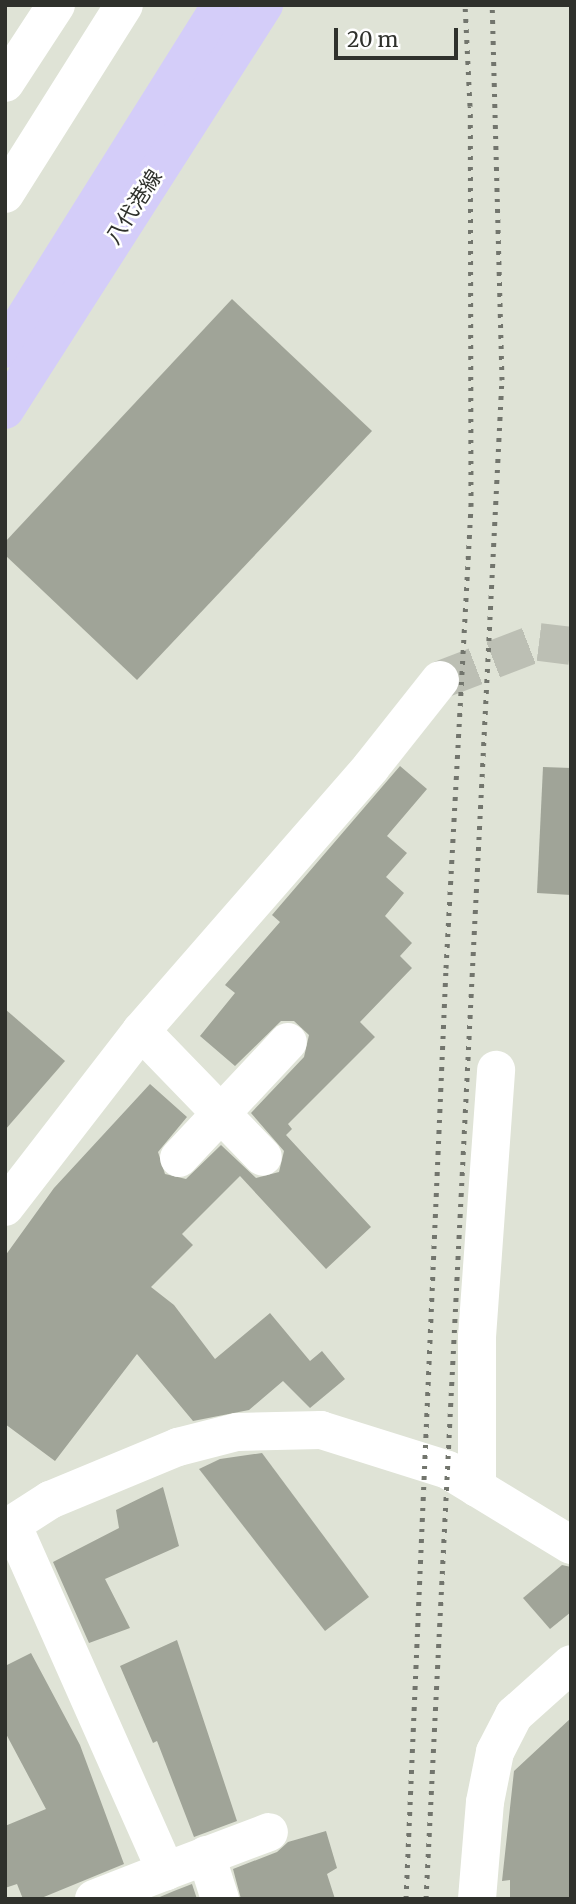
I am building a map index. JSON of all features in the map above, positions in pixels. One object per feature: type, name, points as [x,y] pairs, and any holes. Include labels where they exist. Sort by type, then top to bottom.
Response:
[{"type":"main road","name":"八代港線","points":[[5,410],[24,349],[221,5]]},
{"type":"main road","name":"八代港線","points":[[24,349],[264,5]]},
{"type":"street","points":[[5,194],[124,5]]},
{"type":"street","points":[[5,83],[41,10]]},
{"type":"street","points":[[5,1207],[141,1031],[371,767],[440,680]]},
{"type":"street","points":[[141,1031],[263,1157]]},
{"type":"street","points":[[179,1158],[288,1042]]},
{"type":"street","points":[[477,1488],[477,1337],[496,1069]]},
{"type":"street","points":[[166,1871],[8,1526],[50,1500],[178,1447],[237,1432],[321,1430],[425,1461],[477,1488],[571,1545]]},
{"type":"street","points":[[477,1899],[485,1802],[495,1752],[514,1715],[571,1664]]},
{"type":"street","points":[[94,1899],[268,1832]]},
{"type":"street","points":[[206,1856],[220,1899]]},
{"type":"building","points":[[232,299],[372,431],[137,680],[5,555],[5,542]]},
{"type":"building","points":[[400,766],[427,789],[387,836],[407,853],[386,877],[404,893],[385,916],[412,943],[400,956],[412,968],[360,1022],[375,1037],[288,1124],[292,1129],[286,1135],[371,1227],[326,1269],[240,1176],[182,1234],[193,1245],[151,1287],[174,1305],[215,1359],[270,1313],[310,1361],[322,1351],[345,1379],[310,1408],[283,1381],[249,1410],[193,1421],[137,1354],[55,1461],[5,1424],[5,1256],[54,1188],[150,1084],[187,1117],[158,1152],[165,1174],[186,1179],[221,1145],[256,1178],[279,1172],[284,1151],[251,1113],[304,1057],[309,1035],[294,1021],[281,1021],[235,1066],[200,1036],[235,993],[225,985],[280,922],[272,915]]},
{"type":"building","points":[[543,767],[571,768],[571,895],[537,893]]},
{"type":"building","points":[[5,1009],[65,1061],[5,1130]]},
{"type":"building","points":[[262,1453],[369,1597],[325,1631],[199,1469],[220,1459]]},
{"type":"building","points":[[163,1487],[179,1546],[105,1579],[130,1628],[89,1643],[53,1562],[119,1528],[116,1510]]},
{"type":"building","points":[[562,1565],[571,1567],[571,1612],[550,1629],[523,1598]]},
{"type":"building","points":[[177,1640],[237,1821],[194,1837],[157,1741],[153,1743],[120,1666]]},
{"type":"building","points":[[31,1653],[80,1745],[124,1864],[39,1899],[23,1899],[17,1884],[5,1888],[5,1826],[46,1809],[5,1732],[5,1666]]},
{"type":"building","points":[[571,1718],[571,1899],[510,1899],[510,1880],[502,1881],[514,1771]]},
{"type":"building","points":[[326,1831],[337,1868],[327,1874],[335,1899],[241,1899],[233,1869],[277,1852],[288,1842]]},
{"type":"building","points":[[192,1884],[197,1899],[155,1899],[174,1891]]},
{"type":"tunnel","points":[[440,680],[539,642],[571,646]]},
{"type":"railway","points":[[406,1899],[446,968],[471,506],[470,106],[465,5]]},
{"type":"railway","points":[[426,1899],[502,380],[492,5]]}]
